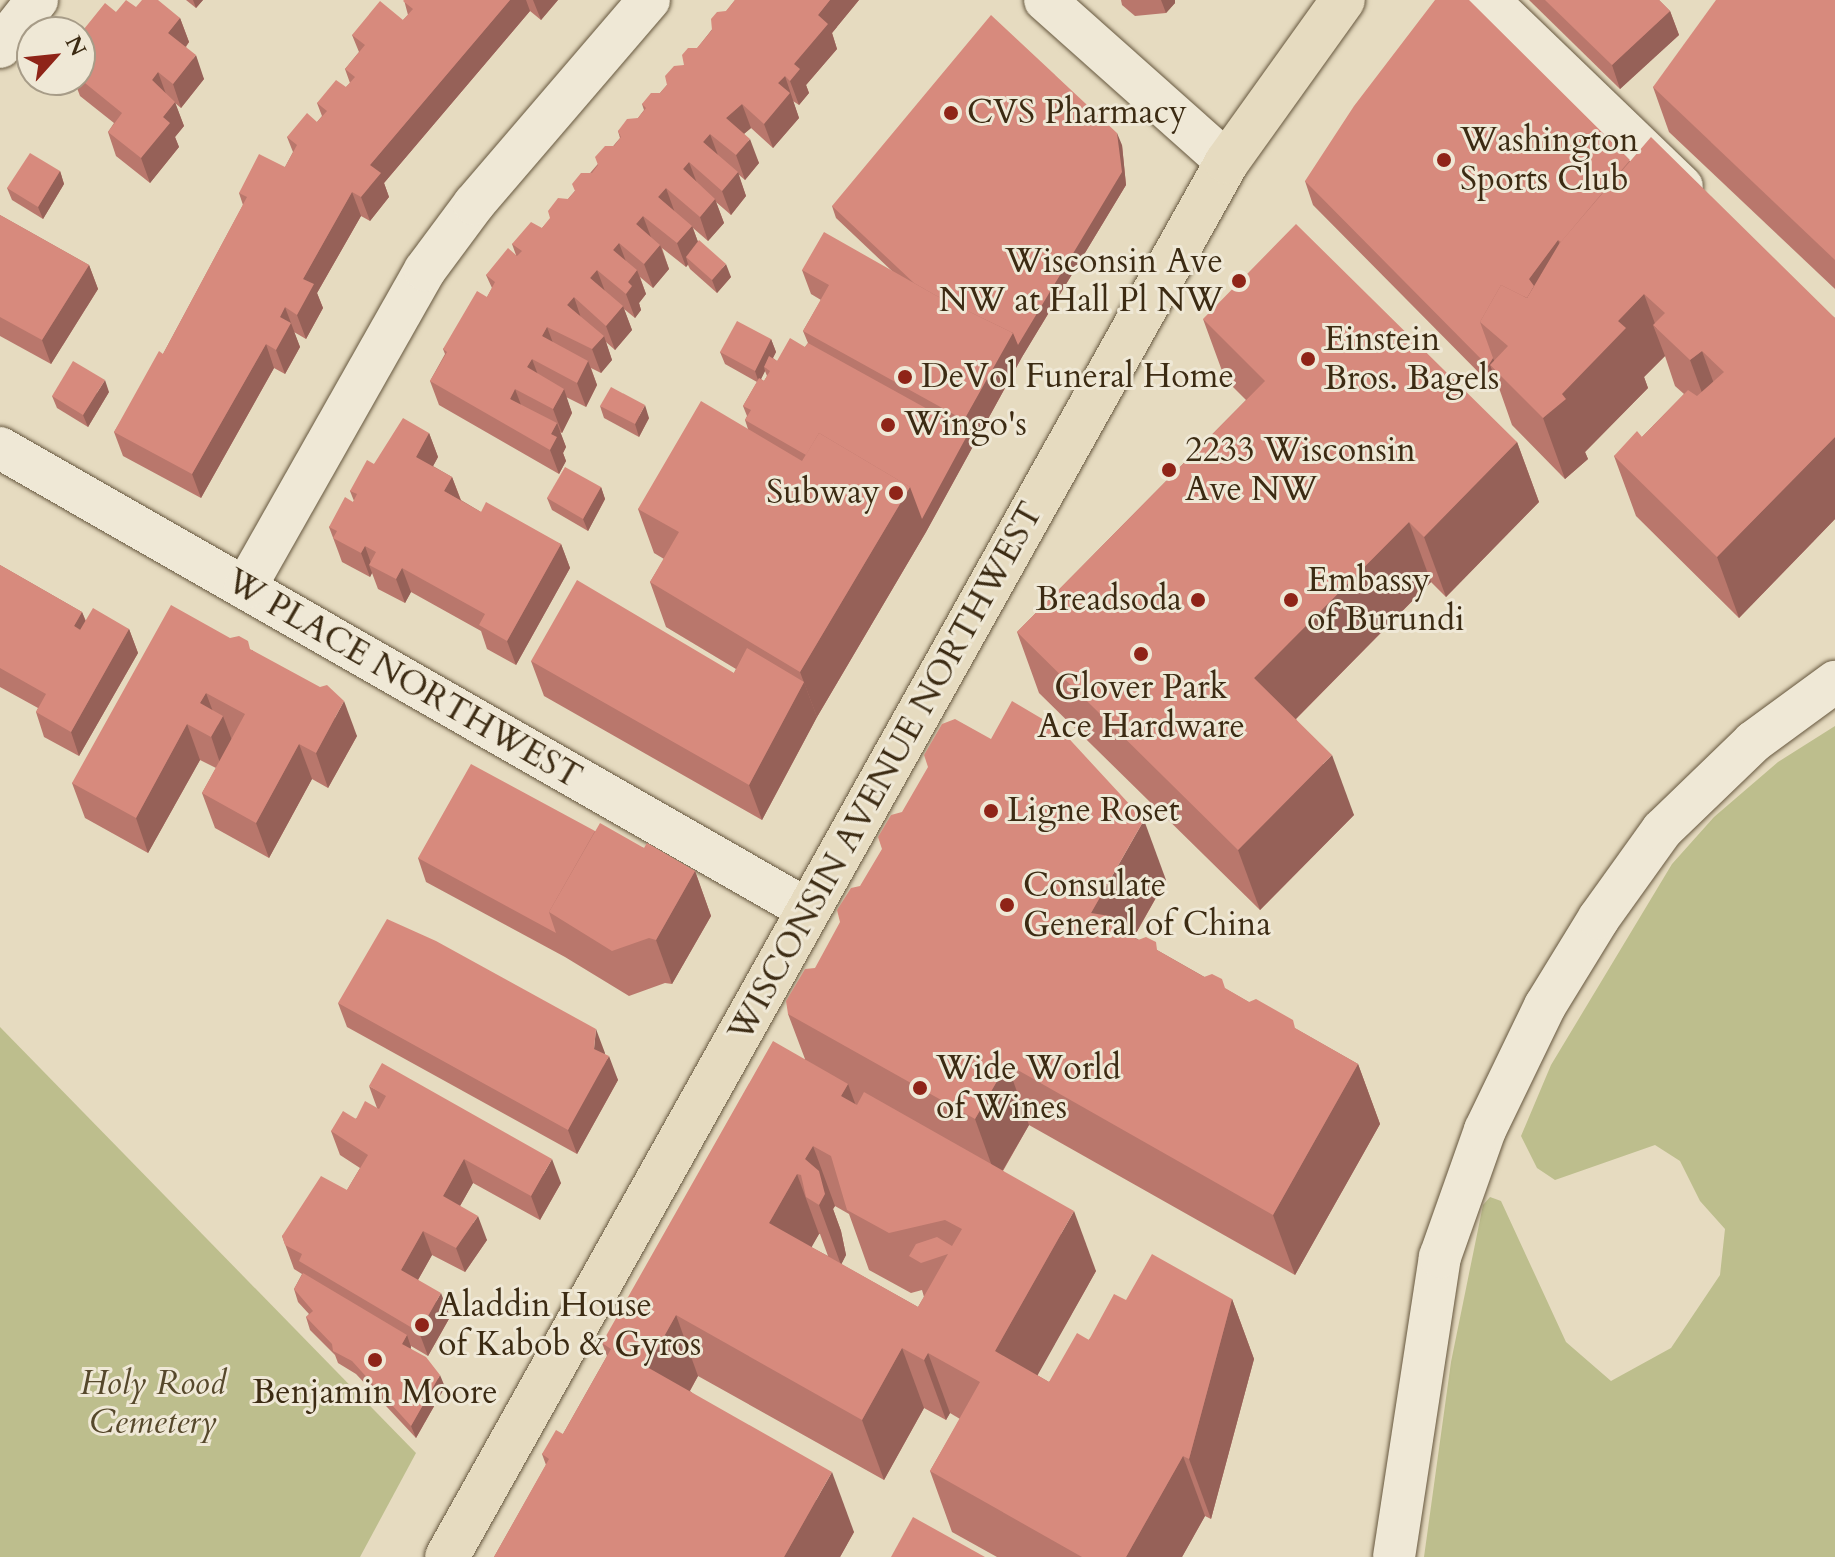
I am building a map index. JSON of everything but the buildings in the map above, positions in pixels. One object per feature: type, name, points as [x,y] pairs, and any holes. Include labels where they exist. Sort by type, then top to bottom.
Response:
[{"type":"main road","name":"WISCONSIN AVENUE NORTHWEST","points":[[447,1557],[1227,162],[1343,0]]},
{"type":"street","points":[[0,47],[37,0]]},
{"type":"street","points":[[245,588],[425,270],[474,204],[649,0]]},
{"type":"street","points":[[1045,0],[1227,162]]},
{"type":"street","points":[[1488,0],[1712,216]]},
{"type":"street","name":"W PLACE NORTHWEST","points":[[0,448],[808,910]]},
{"type":"street","points":[[1394,1557],[1440,1257],[1485,1130],[1545,1006],[1599,918],[1662,830],[1753,742],[1835,682]]},
{"type":"green space","points":[[1835,726],[1835,1557],[1424,1557],[1451,1362],[1483,1205],[1490,1197],[1501,1201],[1566,1342],[1611,1381],[1671,1348],[1720,1275],[1725,1229],[1700,1201],[1680,1161],[1655,1145],[1555,1180],[1537,1168],[1521,1136],[1551,1065],[1672,864],[1714,817],[1778,762]]},
{"type":"green space","name":"Holy Rood Cemetery","points":[[0,1027],[416,1453],[360,1557],[0,1557]]},
{"type":"place","name":"CVS Pharmacy","points":[[951,113]]},
{"type":"place","name":"Washington Sports Club","points":[[1444,160]]},
{"type":"place","name":"Wisconsin Ave NW at Hall Pl NW","points":[[1239,281]]},
{"type":"place","name":"Einstein Bros. Bagels","points":[[1308,359]]},
{"type":"place","name":"DeVol Funeral Home","points":[[905,377]]},
{"type":"place","name":"Wingo's","points":[[888,425]]},
{"type":"place","name":"2233 Wisconsin Ave NW","points":[[1169,470]]},
{"type":"place","name":"Subway","points":[[896,493]]},
{"type":"place","name":"Breadsoda","points":[[1198,600]]},
{"type":"place","name":"Embassy of Burundi","points":[[1291,600]]},
{"type":"place","name":"Glover Park Ace Hardware","points":[[1141,654]]},
{"type":"place","name":"Ligne Roset","points":[[991,811]]},
{"type":"place","name":"Consulate General of China","points":[[1007,905]]},
{"type":"place","name":"Wide World of Wines","points":[[920,1088]]},
{"type":"place","name":"Aladdin House of Kabob & Gyros","points":[[422,1325]]},
{"type":"place","name":"Benjamin Moore","points":[[375,1360]]}]
